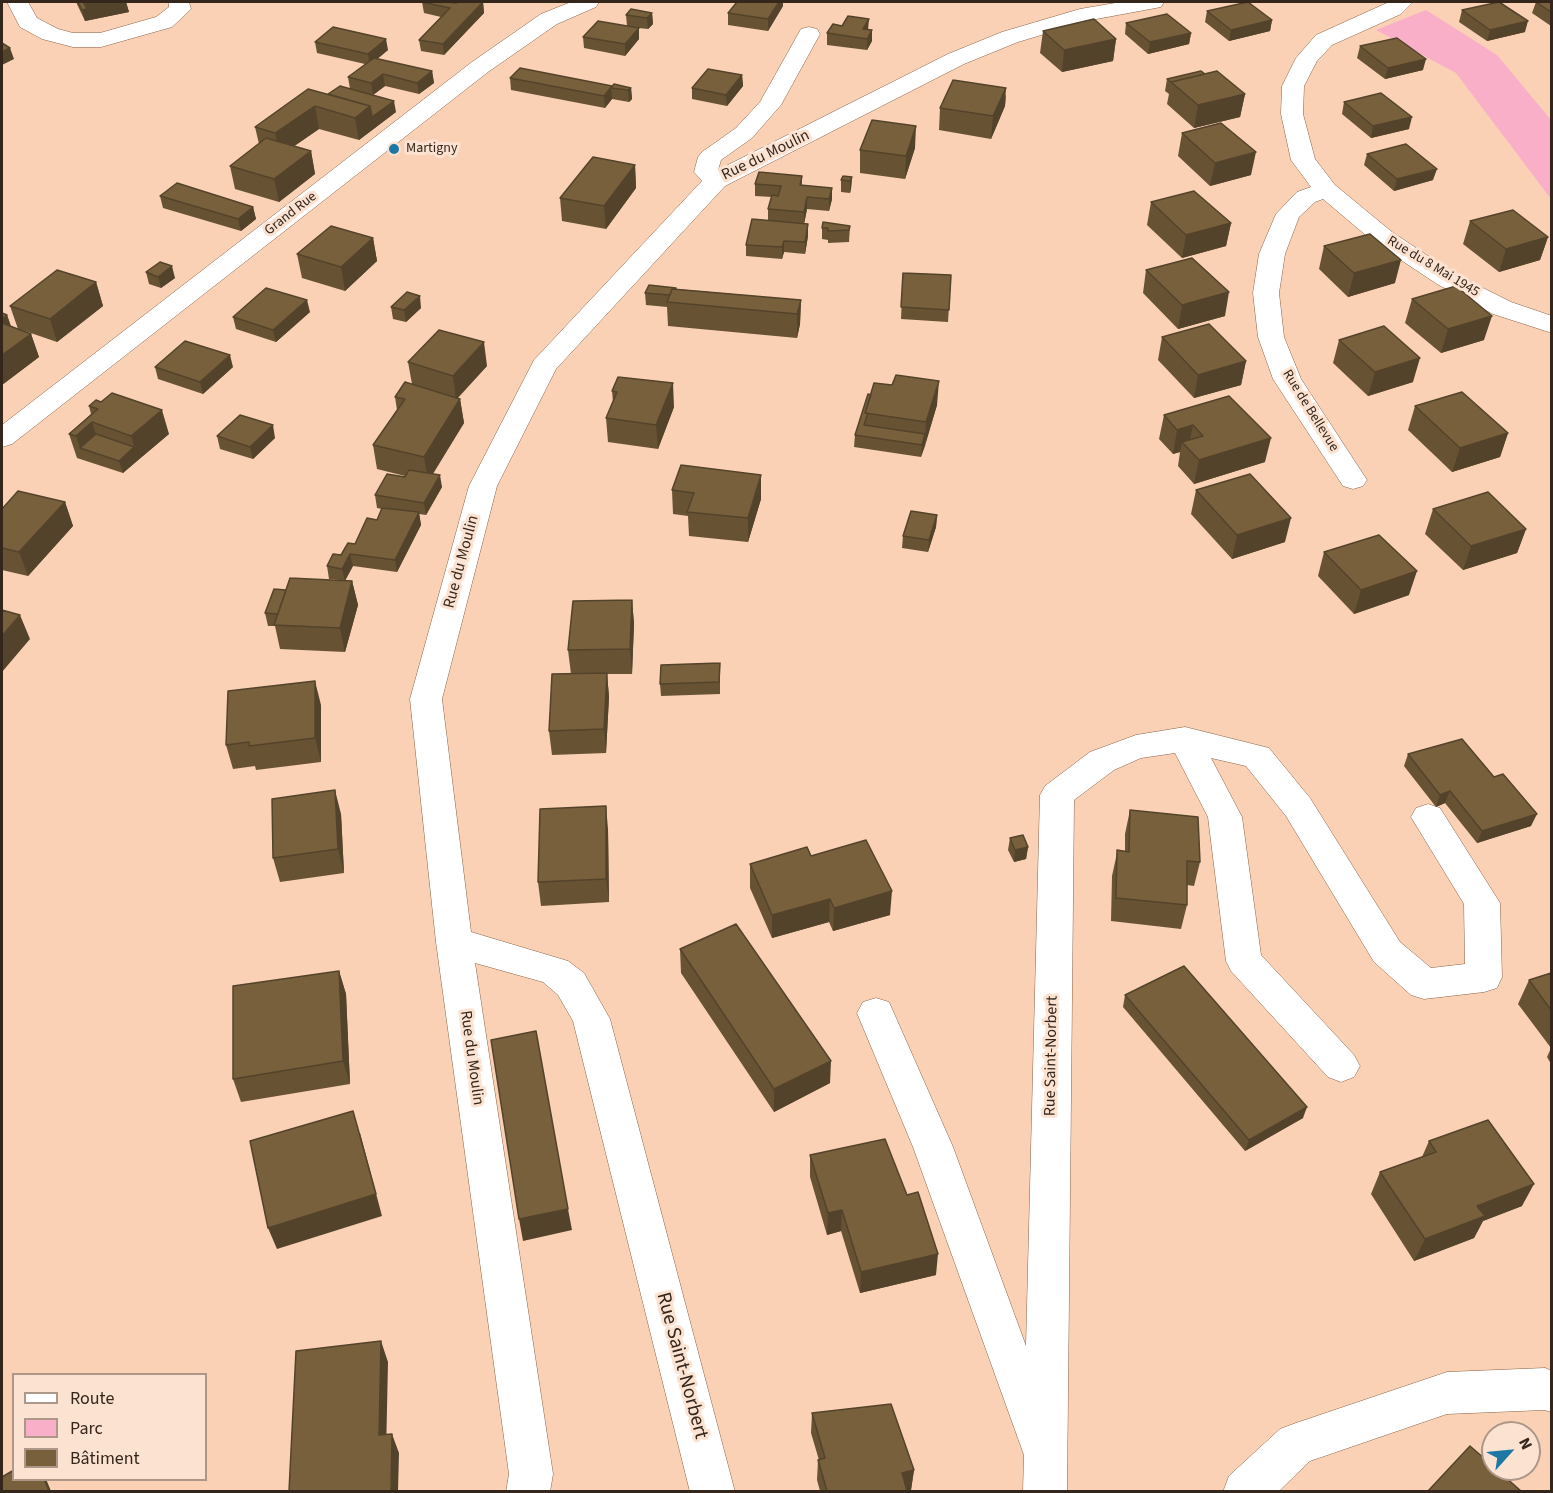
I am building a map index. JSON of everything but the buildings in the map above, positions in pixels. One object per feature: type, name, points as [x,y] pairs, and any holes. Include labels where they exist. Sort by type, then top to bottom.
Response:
[{"type":"street","points":[[18,2],[28,22],[50,34],[73,40],[101,40],[164,22],[180,9],[179,2]]},
{"type":"street","name":"Grand Rue","points":[[2,438],[480,67],[549,19],[588,2]]},
{"type":"street","name":"Rue du Moulin","points":[[528,1491],[531,1474],[454,942],[426,699],[483,486],[544,366],[716,181],[956,59],[1021,34],[1088,14],[1153,2]]},
{"type":"street","points":[[1326,190],[1303,160],[1292,114],[1293,86],[1307,58],[1324,40],[1393,9],[1402,2]]},
{"type":"street","points":[[716,181],[706,172],[710,157],[744,133],[770,105],[809,34]]},
{"type":"street","name":"Rue du 8 Mai 1945","points":[[1326,190],[1383,237],[1446,279],[1503,308],[1551,325]]},
{"type":"street","name":"Rue de Bellevue","points":[[1326,190],[1306,197],[1288,214],[1272,254],[1266,293],[1271,337],[1287,379],[1353,480]]},
{"type":"street","points":[[1185,740],[1225,817],[1244,961],[1341,1066]]},
{"type":"street","name":"Rue Saint-Norbert","points":[[1045,1475],[1057,795],[1102,761],[1136,747],[1185,740],[1257,757],[1298,807],[1387,952],[1424,984],[1484,977],[1482,903],[1428,817]]},
{"type":"street","name":"Rue Saint-Norbert","points":[[454,942],[555,970],[571,984],[591,1019],[713,1491]]},
{"type":"street","name":"Rue Saint-Norbert","points":[[876,1013],[933,1147],[1045,1475]]},
{"type":"street","points":[[1245,1491],[1296,1444],[1447,1393],[1545,1389],[1551,1392]]},
{"type":"green space","points":[[1426,10],[1497,55],[1551,120],[1551,199],[1456,73],[1376,30]]},
{"type":"place","name":"Martigny","points":[[394,149]]}]
